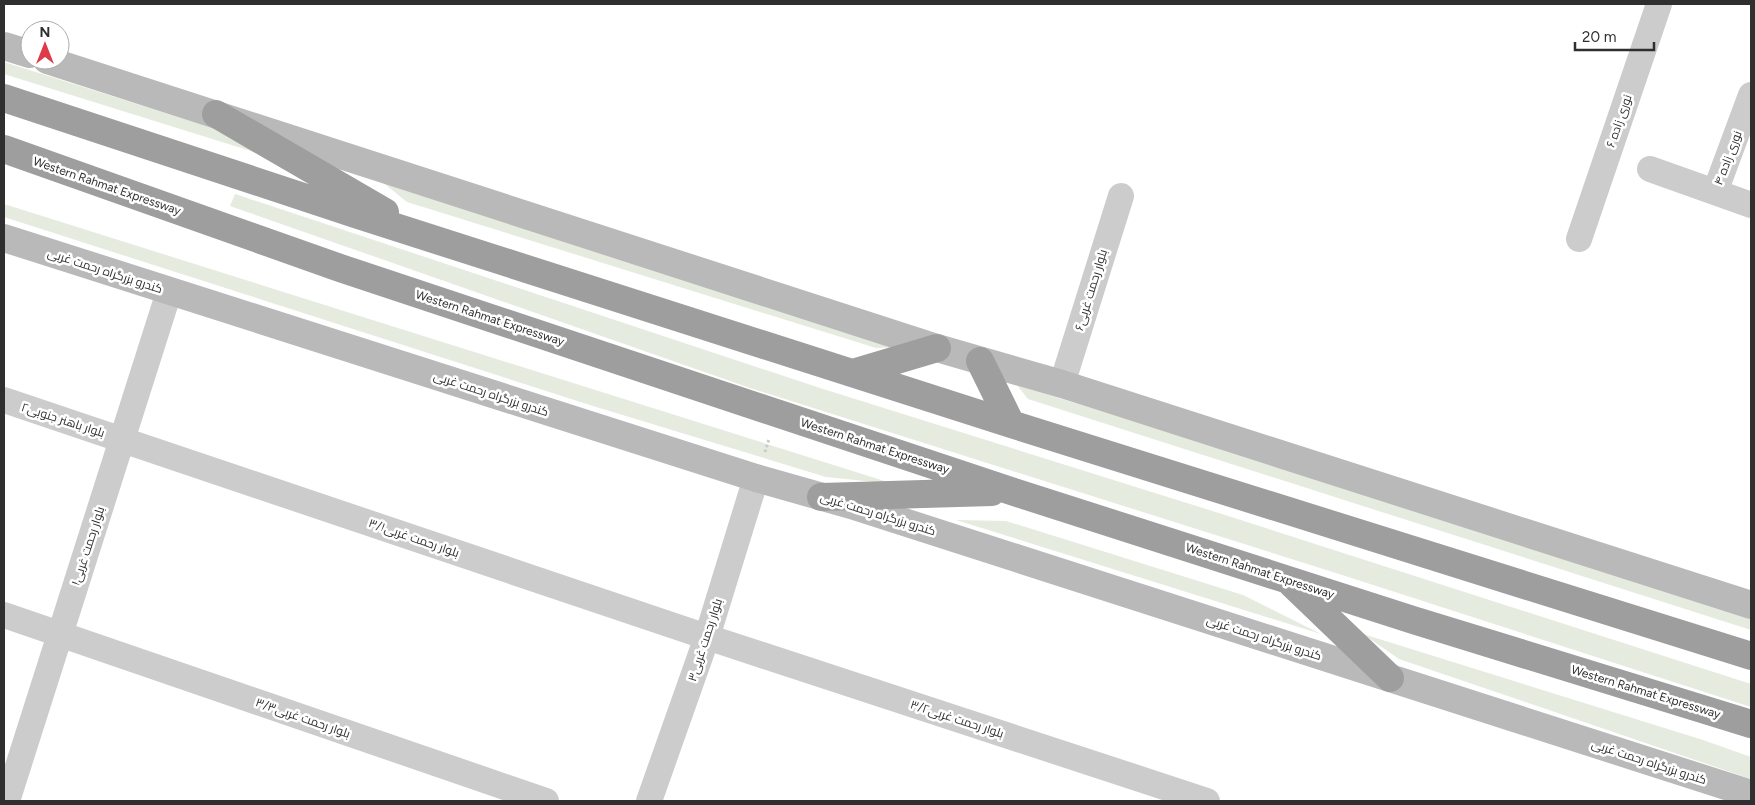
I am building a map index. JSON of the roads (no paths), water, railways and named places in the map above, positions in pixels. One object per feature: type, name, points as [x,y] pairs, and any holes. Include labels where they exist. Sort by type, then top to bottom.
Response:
[{"type":"highway","points":[[4,98],[432,239],[853,374],[1751,656]]},
{"type":"highway","points":[[216,114],[432,239]]},
{"type":"highway","name":"Western Rahmat Expressway","points":[[4,149],[340,268],[1011,491],[1287,580],[1751,724]]},
{"type":"highway","points":[[853,374],[937,348]]},
{"type":"highway","points":[[980,361],[1011,424]]},
{"type":"highway","points":[[821,497],[1011,491]]},
{"type":"highway","points":[[1287,580],[1390,678]]},
{"type":"highway","points":[[1684,636],[1751,642]]},
{"type":"main road","points":[[4,46],[20,51]]},
{"type":"main road","points":[[70,67],[937,348],[1062,384],[1751,604]]},
{"type":"main road","points":[[4,160],[46,164]]},
{"type":"main road","name":"کندرو بزرگراه رحمت غربی","points":[[4,238],[1751,794]]},
{"type":"street","name":"نوری زاده ۶","points":[[1579,238],[1658,4]]},
{"type":"street","name":"نوری زاده ۴","points":[[1714,192],[1751,95]]},
{"type":"street","points":[[1650,169],[1751,206]]},
{"type":"street","name":"بلوار رحمت غربی۶","points":[[1062,384],[1121,196]]},
{"type":"street","name":"بلوار رحمت غربی۱","points":[[7,801],[169,292]]},
{"type":"street","name":"بلوار باهنر جنوبی۲","points":[[4,400],[122,439]]},
{"type":"street","name":"بلوار رحمت غربی۳/۱","points":[[122,439],[707,637]]},
{"type":"street","name":"بلوار رحمت غربی۳","points":[[649,801],[707,637],[756,478]]},
{"type":"street","name":"بلوار رحمت غربی۳/۳","points":[[4,615],[546,801]]},
{"type":"street","name":"بلوار رحمت غربی۳/۲","points":[[707,637],[1206,801]]}]
